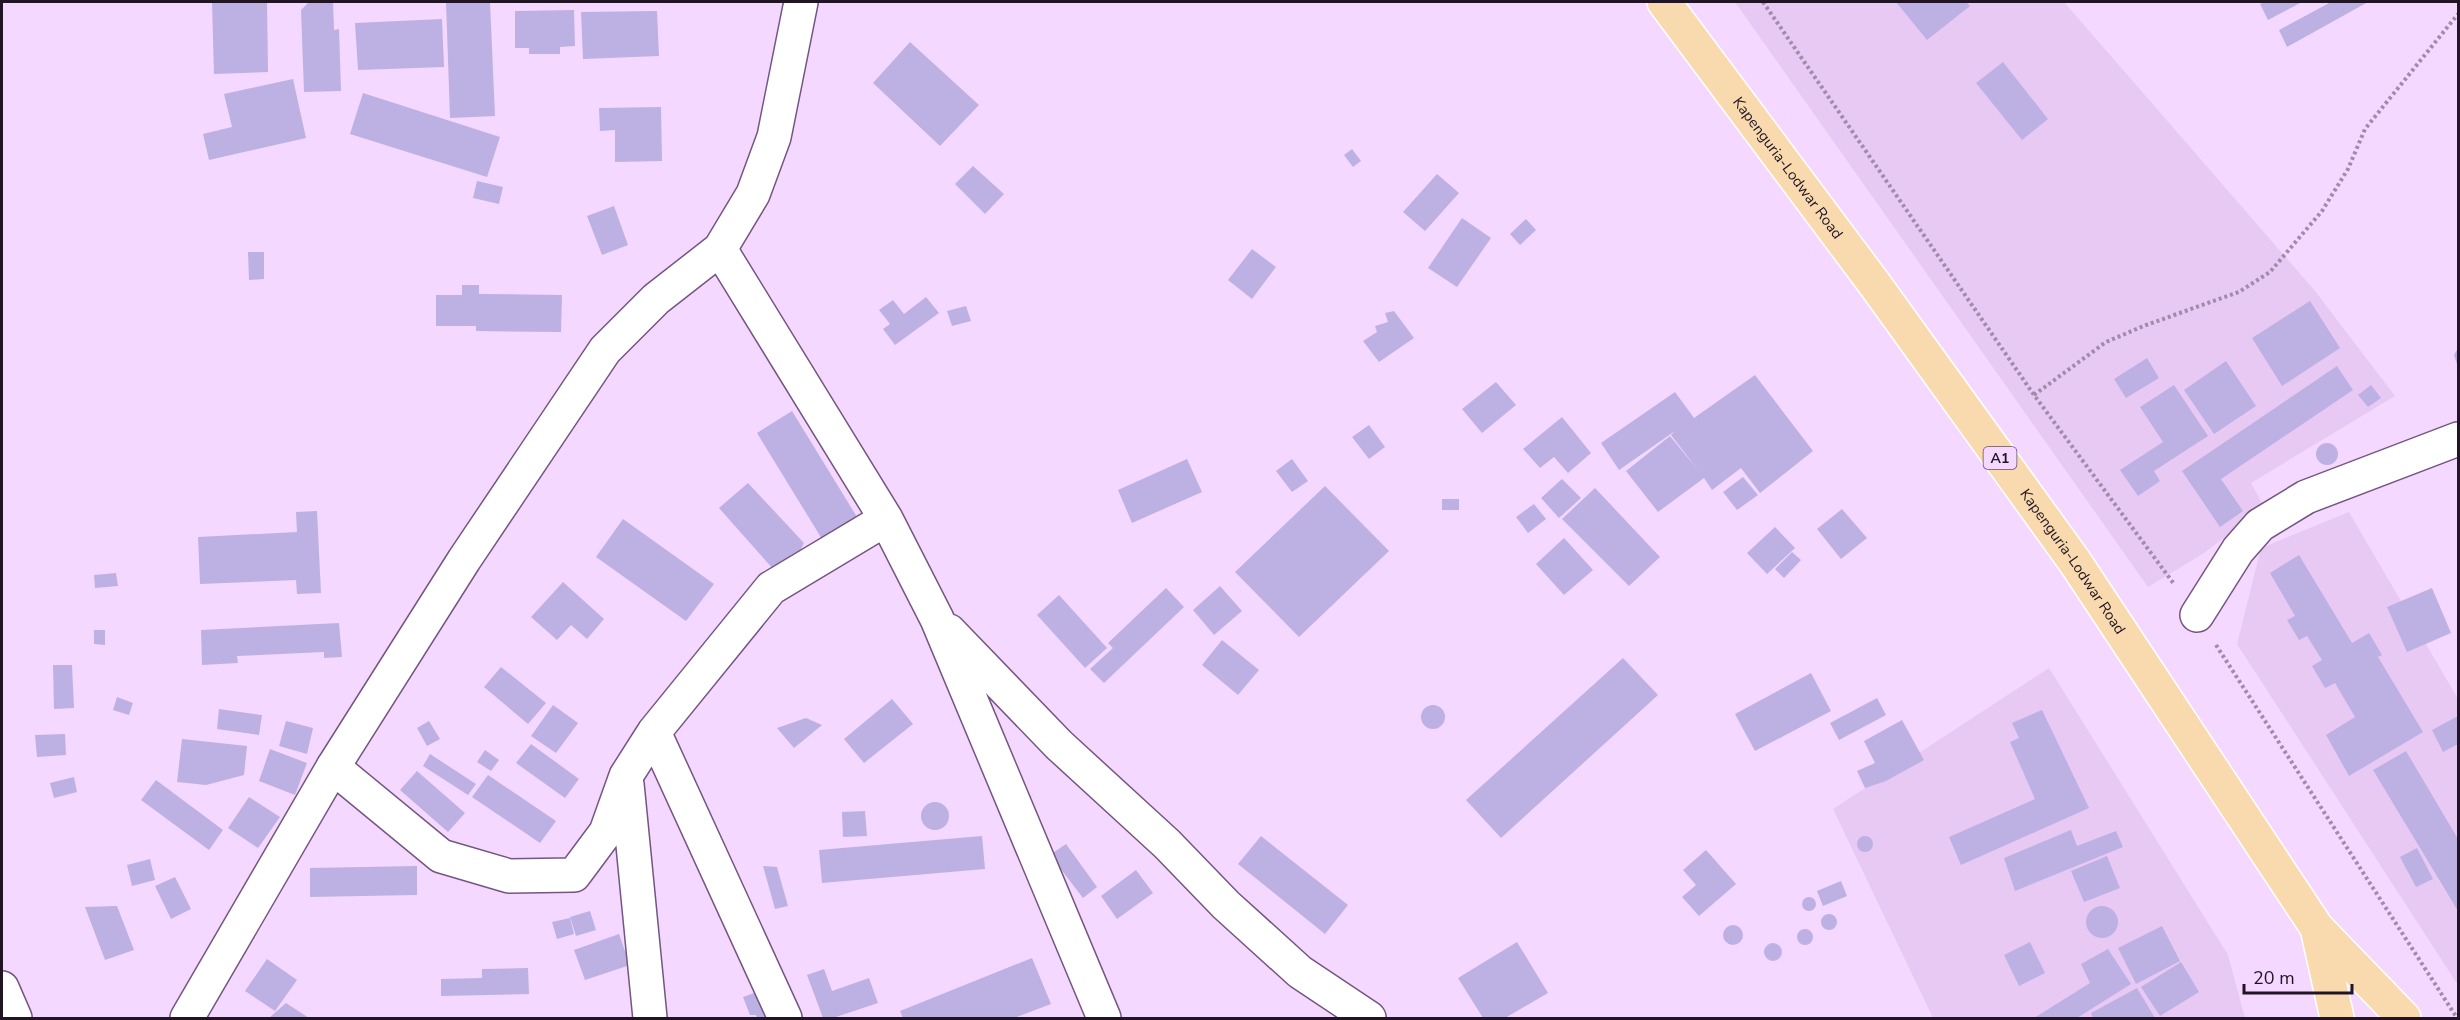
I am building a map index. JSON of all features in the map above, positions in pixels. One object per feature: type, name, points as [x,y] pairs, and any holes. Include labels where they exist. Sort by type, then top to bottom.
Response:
[{"type":"highway","name":"Kapenguria-Lodwar Road","points":[[1664,2],[1876,286],[2075,562],[2318,928],[2404,1018]]},
{"type":"highway","name":"Kapenguria-Lodwar Road","points":[[2318,928],[2337,1018]]},
{"type":"street","points":[[187,1018],[333,767],[464,560],[605,350],[656,299],[720,249],[753,194],[774,137],[801,2]]},
{"type":"street","points":[[720,249],[886,519],[938,619],[1104,1018]]},
{"type":"street","points":[[2197,615],[2238,550],[2260,525],[2306,497],[2458,439]]},
{"type":"street","points":[[333,767],[441,856],[509,876],[574,874],[606,832],[626,776],[654,732],[771,588],[886,519]]},
{"type":"street","points":[[938,619],[1059,745],[1167,844],[1234,913],[1300,972],[1369,1018]]},
{"type":"street","points":[[654,732],[785,1018]]},
{"type":"street","points":[[626,776],[650,1018]]},
{"type":"street","points":[[2,988],[15,1018]]},
{"type":"path","points":[[1763,2],[2034,395],[2197,615],[2457,1018]]},
{"type":"path","points":[[2034,395],[2106,342],[2146,325],[2239,292],[2270,272],[2322,211],[2348,169],[2365,129],[2458,14]]},
{"type":"shaded area","points":[[1735,2],[2064,2],[2315,291],[2395,396],[2251,483],[2264,507],[2204,553],[2148,587]]},
{"type":"shaded area","points":[[2349,512],[2458,699],[2458,985],[2237,644],[2261,548]]},
{"type":"shaded area","points":[[2049,668],[2228,955],[2245,1018],[1933,1018],[1833,809]]},
{"type":"building","points":[[212,2],[267,2],[268,72],[214,74]]},
{"type":"building","points":[[309,2],[333,2],[334,30],[339,29],[341,91],[304,92],[301,10]]},
{"type":"building","points":[[446,2],[490,2],[495,116],[450,118]]},
{"type":"building","points":[[1896,2],[1966,2],[1970,6],[1927,40]]},
{"type":"building","points":[[2302,2],[2268,20],[2260,4]]},
{"type":"building","points":[[2331,2],[2368,2],[2287,47],[2279,30]]},
{"type":"building","points":[[574,10],[575,46],[560,47],[560,54],[529,54],[529,48],[515,48],[515,11]]},
{"type":"building","points":[[657,11],[659,56],[583,59],[581,12]]},
{"type":"building","points":[[442,19],[444,67],[358,70],[355,23]]},
{"type":"building","points":[[910,42],[979,105],[940,146],[873,83]]},
{"type":"building","points":[[2003,62],[2048,119],[2022,140],[1976,83]]},
{"type":"building","points":[[293,79],[306,138],[209,160],[203,134],[232,127],[224,94]]},
{"type":"building","points":[[363,93],[500,137],[487,177],[350,134]]},
{"type":"building","points":[[661,107],[662,161],[615,162],[615,130],[600,131],[599,108]]},
{"type":"building","points":[[1352,149],[1361,161],[1353,167],[1344,155]]},
{"type":"building","points":[[973,166],[1004,194],[985,214],[955,184]]},
{"type":"building","points":[[1437,174],[1459,193],[1425,231],[1403,212]]},
{"type":"building","points":[[477,181],[503,187],[499,204],[473,198]]},
{"type":"building","points":[[614,206],[628,245],[602,255],[587,216]]},
{"type":"building","points":[[1462,218],[1491,238],[1457,287],[1428,268]]},
{"type":"building","points":[[1526,219],[1536,230],[1520,245],[1510,234]]},
{"type":"building","points":[[1252,249],[1276,267],[1252,299],[1228,280]]},
{"type":"building","points":[[248,252],[264,252],[264,279],[249,280]]},
{"type":"building","points":[[462,285],[479,285],[479,294],[562,295],[561,332],[476,331],[476,326],[436,326],[436,295],[462,295]]},
{"type":"building","points":[[926,297],[939,313],[895,345],[883,329],[890,324],[879,310],[893,300],[904,314]]},
{"type":"building","points":[[2310,301],[2340,348],[2282,386],[2252,338]]},
{"type":"building","points":[[966,306],[971,321],[952,326],[947,311]]},
{"type":"building","points":[[1394,311],[1414,338],[1379,362],[1363,341],[1377,332],[1375,326],[1388,322],[1385,313]]},
{"type":"building","points":[[2458,348],[2458,367],[2454,355]]},
{"type":"building","points":[[2147,358],[2159,378],[2126,398],[2114,379]]},
{"type":"building","points":[[2226,361],[2256,406],[2214,434],[2184,390]]},
{"type":"building","points":[[2337,366],[2353,390],[2221,479],[2243,511],[2220,527],[2182,471]]},
{"type":"building","points":[[1755,375],[1813,451],[1760,493],[1741,468],[1712,490],[1704,478],[1658,512],[1626,471],[1670,436],[1698,470],[1671,435],[1675,431],[1619,470],[1601,443],[1675,392],[1694,418]]},
{"type":"building","points":[[1496,382],[1516,405],[1482,433],[1462,409]]},
{"type":"building","points":[[2174,385],[2208,436],[2154,471],[2160,481],[2138,496],[2120,470],[2163,442],[2140,407]]},
{"type":"building","points":[[2371,385],[2381,398],[2368,407],[2358,395]]},
{"type":"building","points":[[792,411],[857,517],[822,539],[757,433]]},
{"type":"building","points":[[1562,417],[1591,453],[1568,473],[1554,457],[1540,468],[1523,449]]},
{"type":"building","points":[[1369,425],[1385,447],[1369,459],[1352,437]]},
{"type":"building","points":[[2327,443],[2335,446],[2338,454],[2335,462],[2327,465],[2319,462],[2316,454],[2319,446]]},
{"type":"building","points":[[1187,459],[1202,492],[1132,523],[1118,490]]},
{"type":"building","points":[[1292,459],[1308,481],[1292,492],[1276,471]]},
{"type":"building","points":[[1743,477],[1758,495],[1737,510],[1723,492]]},
{"type":"building","points":[[1562,479],[1581,498],[1559,518],[1541,498]]},
{"type":"building","points":[[748,483],[804,543],[800,551],[774,570],[719,508]]},
{"type":"building","points":[[1325,486],[1389,551],[1299,637],[1235,572]]},
{"type":"building","points":[[1595,488],[1660,557],[1629,586],[1562,519]]},
{"type":"building","points":[[1442,499],[1459,499],[1459,510],[1442,510]]},
{"type":"building","points":[[1534,504],[1546,519],[1528,533],[1516,517]]},
{"type":"building","points":[[1842,509],[1867,538],[1841,559],[1817,529]]},
{"type":"building","points":[[317,511],[321,593],[297,594],[296,580],[200,584],[198,537],[297,532],[296,512]]},
{"type":"building","points":[[623,519],[714,584],[686,621],[596,557]]},
{"type":"building","points":[[1775,527],[1795,548],[1767,574],[1747,553]]},
{"type":"building","points":[[1564,538],[1593,570],[1564,595],[1536,564]]},
{"type":"building","points":[[1792,552],[1801,560],[1784,578],[1775,569]]},
{"type":"building","points":[[2299,555],[2352,643],[2369,633],[2382,655],[2378,657],[2423,732],[2349,776],[2326,735],[2355,717],[2335,683],[2325,688],[2312,666],[2322,660],[2307,636],[2299,640],[2287,620],[2295,616],[2270,573]]},
{"type":"building","points":[[116,573],[118,586],[95,588],[94,575]]},
{"type":"building","points":[[563,582],[604,619],[587,639],[571,625],[557,640],[531,617]]},
{"type":"building","points":[[1220,586],[1242,611],[1214,635],[1193,610]]},
{"type":"building","points":[[1166,588],[1184,607],[1104,683],[1090,669],[1113,648],[1108,643]]},
{"type":"building","points":[[2432,588],[2451,633],[2407,652],[2387,607]]},
{"type":"building","points":[[1059,595],[1107,648],[1085,668],[1037,615]]},
{"type":"building","points":[[339,623],[342,657],[324,658],[324,652],[237,656],[238,663],[202,665],[201,630]]},
{"type":"building","points":[[94,630],[105,630],[105,645],[94,644]]},
{"type":"building","points":[[1222,640],[1259,670],[1238,695],[1202,665]]},
{"type":"building","points":[[1623,658],[1658,695],[1501,838],[1466,800]]},
{"type":"building","points":[[53,665],[72,665],[74,708],[54,709]]},
{"type":"building","points":[[501,667],[546,703],[528,724],[484,687]]},
{"type":"building","points":[[1811,673],[1831,711],[1755,751],[1735,714]]},
{"type":"building","points":[[117,697],[133,703],[129,715],[113,710]]},
{"type":"building","points":[[1877,698],[1886,715],[1839,740],[1830,723]]},
{"type":"building","points":[[892,699],[913,724],[864,763],[844,739]]},
{"type":"building","points":[[553,705],[578,723],[556,753],[531,736]]},
{"type":"building","points":[[1433,705],[1438,706],[1444,712],[1444,722],[1438,728],[1433,729],[1428,728],[1422,722],[1421,717],[1422,712],[1428,706]]},
{"type":"building","points":[[219,709],[262,715],[259,735],[217,729]]},
{"type":"building","points":[[2042,710],[2089,808],[1961,865],[1949,837],[2035,799],[2010,742],[2019,738],[2012,723]]},
{"type":"building","points":[[2458,716],[2458,744],[2443,752],[2432,730]]},
{"type":"building","points":[[806,718],[822,725],[794,748],[777,728]]},
{"type":"building","points":[[1902,720],[1924,760],[1886,781],[1865,788],[1857,771],[1875,763],[1864,741]]},
{"type":"building","points":[[286,721],[313,728],[307,754],[279,746]]},
{"type":"building","points":[[429,721],[440,739],[427,746],[417,728]]},
{"type":"building","points":[[65,734],[66,755],[37,757],[35,735]]},
{"type":"building","points":[[182,739],[247,746],[244,775],[206,785],[177,782]]},
{"type":"building","points":[[531,744],[579,779],[565,798],[516,763]]},
{"type":"building","points":[[270,749],[307,763],[295,795],[259,781]]},
{"type":"building","points":[[485,750],[499,760],[491,771],[477,762]]},
{"type":"building","points":[[2406,751],[2458,839],[2458,911],[2373,770]]},
{"type":"building","points":[[430,754],[476,784],[468,795],[423,766]]},
{"type":"building","points":[[417,771],[465,813],[448,832],[400,790]]},
{"type":"building","points":[[488,775],[556,821],[540,843],[472,797]]},
{"type":"building","points":[[74,777],[77,792],[54,798],[50,783]]},
{"type":"building","points":[[156,780],[223,830],[209,850],[141,800]]},
{"type":"building","points":[[249,797],[280,817],[258,848],[228,828]]},
{"type":"building","points":[[935,802],[945,806],[949,816],[945,826],[935,830],[925,826],[921,816],[925,806]]},
{"type":"building","points":[[865,811],[867,836],[843,837],[842,812]]},
{"type":"building","points":[[2071,830],[2077,846],[2116,831],[2123,847],[2015,891],[2004,858]]},
{"type":"building","points":[[982,836],[985,869],[822,883],[819,850]]},
{"type":"building","points":[[1261,836],[1348,905],[1325,934],[1238,864]]},
{"type":"building","points":[[1865,836],[1871,838],[1873,844],[1871,850],[1865,852],[1859,850],[1857,844],[1859,838]]},
{"type":"building","points":[[1066,844],[1097,887],[1083,898],[1050,855]]},
{"type":"building","points":[[2417,848],[2433,879],[2416,887],[2400,857]]},
{"type":"building","points":[[1706,850],[1736,884],[1699,916],[1682,897],[1696,885],[1683,870]]},
{"type":"building","points":[[2107,856],[2120,888],[2084,902],[2071,871]]},
{"type":"building","points":[[150,859],[155,880],[132,886],[127,865]]},
{"type":"building","points":[[417,866],[417,895],[310,897],[310,868]]},
{"type":"building","points":[[763,866],[777,867],[788,906],[775,909]]},
{"type":"building","points":[[1136,870],[1153,893],[1117,919],[1101,896]]},
{"type":"building","points":[[175,877],[191,909],[171,919],[155,886]]},
{"type":"building","points":[[1841,881],[1847,896],[1823,906],[1817,891]]},
{"type":"building","points":[[1806,897],[1812,897],[1816,904],[1812,911],[1806,911],[1802,907],[1802,901]]},
{"type":"building","points":[[117,906],[134,950],[105,960],[85,907]]},
{"type":"building","points":[[2102,906],[2114,910],[2118,922],[2114,934],[2102,938],[2090,934],[2086,922],[2090,910]]},
{"type":"building","points":[[590,911],[596,930],[576,936],[570,917]]},
{"type":"building","points":[[1826,914],[1832,914],[1837,922],[1835,928],[1826,930],[1821,925],[1821,919]]},
{"type":"building","points":[[570,918],[574,934],[557,939],[552,922]]},
{"type":"building","points":[[1729,925],[1737,925],[1743,931],[1743,939],[1737,945],[1729,945],[1723,939],[1723,931]]},
{"type":"building","points":[[2162,926],[2180,961],[2136,984],[2118,948]]},
{"type":"building","points":[[1805,929],[1811,931],[1813,937],[1811,943],[1805,945],[1799,943],[1797,937],[1799,931]]},
{"type":"building","points":[[619,934],[630,965],[585,980],[574,950]]},
{"type":"building","points":[[1517,942],[1548,993],[1505,1018],[1483,1018],[1458,978]]},
{"type":"building","points":[[2030,942],[2045,973],[2019,986],[2004,955]]},
{"type":"building","points":[[1773,943],[1779,946],[1782,952],[1779,958],[1773,961],[1767,958],[1764,952],[1767,946]]},
{"type":"building","points":[[2108,949],[2131,984],[2077,1018],[2034,1018],[2090,983],[2081,964]]},
{"type":"building","points":[[1032,958],[1051,1004],[1014,1018],[903,1018],[900,1011]]},
{"type":"building","points":[[267,959],[297,980],[275,1011],[245,991]]},
{"type":"building","points":[[2181,962],[2199,992],[2160,1016],[2141,987]]},
{"type":"building","points":[[528,968],[529,994],[441,996],[441,979],[482,978],[482,969]]},
{"type":"building","points":[[824,969],[832,991],[869,978],[878,1003],[833,1018],[823,1018],[807,975]]},
{"type":"building","points":[[768,988],[781,1018],[757,1018],[756,1015],[750,1015],[743,997]]},
{"type":"building","points":[[2137,988],[2155,1018],[2093,1018],[2091,1013]]},
{"type":"building","points":[[286,1003],[309,1018],[269,1018]]}]
